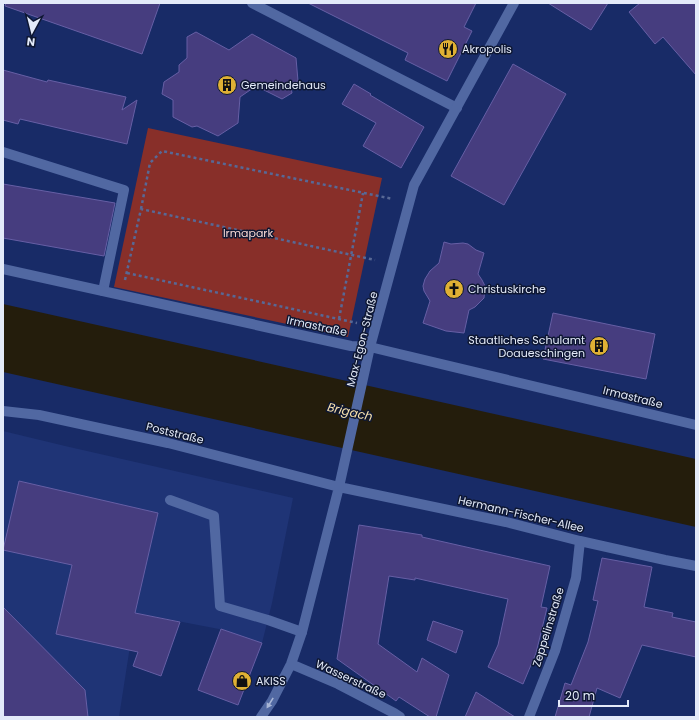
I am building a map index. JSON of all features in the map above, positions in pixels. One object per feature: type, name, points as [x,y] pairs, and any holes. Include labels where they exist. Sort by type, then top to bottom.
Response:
[{"type":"street","points":[[252,3],[457,108]]},
{"type":"street","name":"Max-Egon-Straße","points":[[261,717],[291,664],[302,632],[340,487],[366,372],[370,347],[414,185],[514,3]]},
{"type":"street","points":[[3,152],[124,190],[103,291]]},
{"type":"street","name":"Irmastraße","points":[[3,269],[351,346],[370,347],[696,425]]},
{"type":"street","name":"Poststraße","points":[[3,411],[39,415],[168,443],[340,487]]},
{"type":"street","name":"Hermann-Fischer-Allee","points":[[340,487],[506,522],[580,541],[696,566]]},
{"type":"street","points":[[170,500],[214,516],[220,606],[302,632]]},
{"type":"street","name":"Zeppelinstraße","points":[[529,717],[556,651],[576,578],[580,541]]},
{"type":"street","name":"Wasserstraße","points":[[291,664],[338,684],[400,717]]},
{"type":"path","points":[[122,295],[150,164],[162,151],[393,199]]},
{"type":"path","points":[[339,319],[363,193]]},
{"type":"path","points":[[141,209],[375,260]]},
{"type":"path","points":[[127,273],[357,323]]},
{"type":"shaded area","points":[[3,431],[293,498],[272,603],[262,643],[219,629],[135,614],[119,717],[3,717]]},
{"type":"green space","name":"Irmapark","points":[[148,128],[382,178],[348,337],[114,287]]},
{"type":"water","name":"Brigach","points":[[3,304],[696,459],[696,527],[3,372]]},
{"type":"building","points":[[6,3],[160,3],[142,54],[5,6]]},
{"type":"building","points":[[308,3],[476,3],[464,27],[472,31],[447,81],[405,60],[408,53]]},
{"type":"building","points":[[548,3],[608,3],[591,30]]},
{"type":"building","points":[[640,3],[696,3],[696,75],[663,37],[655,44],[629,12]]},
{"type":"building","name":"Gemeindehaus","points":[[196,32],[229,50],[252,34],[296,58],[298,81],[290,83],[292,93],[282,99],[256,86],[240,97],[238,123],[218,136],[197,126],[192,127],[173,117],[173,100],[162,94],[164,82],[179,72],[179,65],[187,58],[187,37]]},
{"type":"building","points":[[513,64],[566,94],[504,205],[451,176]]},
{"type":"building","points":[[3,70],[47,82],[48,80],[126,97],[122,110],[137,100],[127,144],[20,119],[18,124],[3,120]]},
{"type":"building","points":[[354,84],[424,127],[401,168],[363,146],[376,123],[342,104]]},
{"type":"building","points":[[3,184],[115,203],[104,256],[3,238]]},
{"type":"building","name":"Christuskirche","points":[[444,242],[451,244],[468,244],[476,250],[484,253],[478,274],[485,286],[484,298],[475,307],[469,310],[464,333],[446,331],[423,323],[430,301],[424,291],[423,286],[430,271],[439,263]]},
{"type":"building","name":"Staatliches Schulamt Doaueschingen","points":[[553,313],[655,334],[646,379],[543,359]]},
{"type":"building","points":[[19,481],[158,513],[135,613],[180,622],[161,676],[133,666],[138,652],[56,634],[72,565],[3,550]]},
{"type":"building","points":[[359,525],[422,535],[422,537],[550,566],[541,607],[547,608],[536,653],[523,684],[488,667],[498,645],[508,599],[415,578],[415,580],[389,576],[378,644],[417,672],[422,658],[449,675],[436,717],[430,717],[399,697],[396,701],[337,659]]},
{"type":"building","points":[[602,558],[652,567],[644,607],[673,613],[672,617],[696,622],[696,657],[642,645],[620,698],[597,688],[589,717],[555,717],[565,683],[571,685],[588,642],[598,601],[593,600]]},
{"type":"building","points":[[3,607],[85,690],[88,717],[3,717]]},
{"type":"building","points":[[433,621],[463,631],[456,653],[427,640]]},
{"type":"building","points":[[221,629],[262,643],[238,705],[198,690]]},
{"type":"building","points":[[476,692],[515,717],[465,717]]},
{"type":"place","name":"Akropolis","points":[[448,49]]},
{"type":"place","name":"Gemeindehaus","points":[[227,85]]},
{"type":"place","name":"Christuskirche","points":[[454,289]]},
{"type":"place","name":"Staatliches Schulamt Doaueschingen","points":[[599,346]]},
{"type":"place","name":"AKISS","points":[[242,681]]}]
